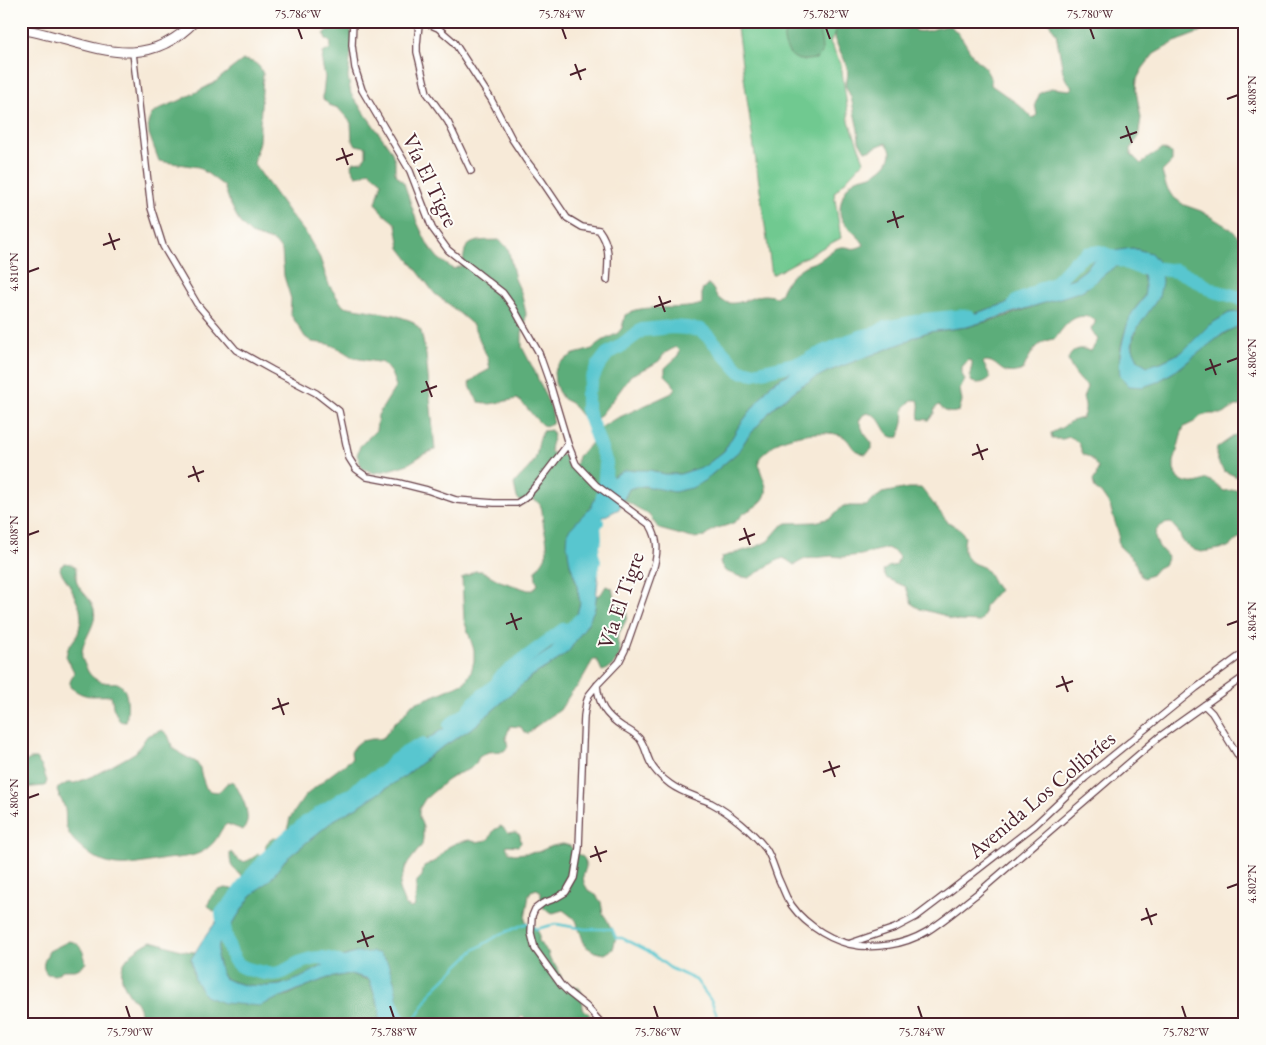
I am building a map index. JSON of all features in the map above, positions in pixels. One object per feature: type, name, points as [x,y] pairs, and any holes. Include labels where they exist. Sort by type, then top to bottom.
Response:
[{"type":"street","points":[[21,29],[108,51],[132,53],[164,45],[182,34],[196,21]]},
{"type":"street","name":"Vía El Tigre","points":[[353,21],[353,53],[355,68],[362,90],[410,170],[432,228],[448,250],[503,292],[513,307],[539,354],[576,464],[596,485],[650,525],[657,541],[656,559],[625,650],[619,662],[596,685],[589,695],[585,709],[579,848],[574,878],[566,892],[543,903],[535,909],[532,916],[531,933],[534,949],[561,985],[587,1007],[602,1024]]},
{"type":"street","points":[[471,171],[448,122],[427,93],[417,52],[421,22],[438,28],[454,42],[492,99],[512,139],[567,218],[582,226],[600,230],[605,238],[608,251],[607,280]]},
{"type":"street","points":[[132,53],[151,208],[163,246],[197,304],[236,350],[316,393],[339,411],[348,458],[356,469],[367,477],[408,485],[456,500],[517,503],[525,498],[539,482],[568,444]]},
{"type":"street","name":"Avenida Los Colibríes","points":[[849,944],[894,928],[916,917],[1035,825],[1085,778],[1196,688],[1245,652]]},
{"type":"street","name":"Avenida Los Colibríes","points":[[596,685],[601,706],[606,714],[640,739],[650,761],[661,777],[671,785],[727,812],[767,850],[788,899],[803,919],[831,938],[849,944],[882,946],[903,942],[925,933],[978,893],[1159,738],[1245,676]]},
{"type":"street","points":[[1204,705],[1212,713],[1245,767]]},
{"type":"green space","points":[[336,21],[355,21],[350,28],[353,36],[348,77],[351,94],[391,150],[395,161],[395,173],[404,183],[417,222],[428,245],[438,258],[453,269],[462,266],[467,246],[475,242],[499,240],[508,248],[515,279],[521,292],[526,313],[525,326],[522,333],[522,347],[551,409],[552,424],[545,427],[517,399],[490,404],[479,402],[469,383],[490,369],[488,359],[473,325],[435,294],[400,248],[396,224],[381,212],[376,203],[382,182],[369,171],[356,176],[351,167],[354,162],[362,161],[366,156],[366,147],[356,145],[352,140],[351,123],[338,108],[329,105],[323,99],[325,77],[322,63],[323,53],[330,49],[331,43],[324,34],[334,28]]},
{"type":"green space","points":[[736,21],[836,21],[837,29],[830,42],[841,64],[849,121],[864,161],[834,193],[841,238],[772,275]]},
{"type":"green space","points":[[796,21],[815,21],[822,49],[822,53],[816,59],[798,59],[793,57],[788,51],[784,42],[784,34]]},
{"type":"green space","points":[[838,21],[917,21],[914,26],[915,31],[951,26],[962,38],[975,59],[984,66],[991,79],[991,85],[1018,104],[1033,118],[1037,115],[1035,104],[1040,93],[1051,88],[1070,90],[1072,87],[1066,80],[1063,72],[1056,33],[1048,21],[1213,21],[1201,32],[1177,41],[1154,54],[1143,68],[1137,79],[1136,91],[1141,118],[1138,138],[1131,148],[1131,154],[1141,164],[1162,149],[1172,153],[1172,162],[1162,172],[1166,186],[1172,196],[1184,205],[1201,211],[1231,229],[1238,236],[1245,253],[1245,311],[1229,313],[1209,325],[1182,352],[1147,366],[1138,359],[1134,351],[1134,335],[1143,318],[1159,297],[1151,253],[1132,248],[1092,261],[1085,270],[1074,278],[1054,284],[1030,296],[976,313],[877,333],[849,341],[808,361],[771,384],[739,426],[724,451],[705,466],[680,474],[664,474],[650,470],[598,493],[591,507],[580,518],[570,564],[576,581],[580,603],[577,614],[551,649],[497,684],[466,714],[406,753],[388,770],[318,815],[274,850],[266,851],[266,844],[268,842],[274,838],[284,836],[290,818],[305,796],[352,759],[351,752],[355,746],[361,741],[384,737],[412,704],[465,682],[471,672],[474,650],[464,620],[462,578],[475,571],[482,571],[500,581],[528,590],[533,590],[538,584],[536,571],[546,555],[547,547],[542,509],[539,503],[533,499],[524,504],[517,498],[514,484],[535,459],[543,431],[551,430],[554,435],[551,447],[552,453],[566,457],[566,462],[571,468],[576,464],[578,456],[593,442],[599,429],[611,421],[672,393],[675,388],[665,375],[665,368],[678,356],[680,351],[676,347],[665,353],[659,361],[631,375],[598,418],[583,417],[571,403],[563,399],[555,383],[554,372],[559,363],[574,354],[592,349],[602,341],[618,333],[622,328],[625,315],[635,310],[686,307],[702,304],[702,290],[708,284],[718,298],[728,303],[764,295],[776,297],[781,293],[791,277],[803,267],[838,248],[854,248],[864,245],[841,217],[840,207],[842,199],[845,190],[853,181],[871,175],[884,167],[889,161],[891,152],[886,143],[865,151],[859,141],[851,97],[845,85],[848,72],[847,66],[835,37]]},
{"type":"green space","points":[[243,60],[255,63],[260,67],[263,74],[259,141],[254,164],[307,235],[320,258],[329,285],[343,306],[395,315],[412,321],[421,331],[426,355],[435,450],[424,454],[408,464],[374,473],[362,468],[357,455],[360,446],[376,430],[378,415],[396,386],[391,373],[383,363],[354,358],[338,348],[328,344],[312,342],[305,337],[290,314],[291,299],[284,276],[282,251],[275,242],[251,234],[240,223],[224,186],[198,167],[159,161],[149,134],[148,123],[151,115],[161,108],[214,83]]},
{"type":"green space","points":[[1126,263],[1137,263],[1143,276],[1145,291],[1142,300],[1132,314],[1123,338],[1119,362],[1121,377],[1143,387],[1166,377],[1227,332],[1245,323],[1245,407],[1235,406],[1224,414],[1201,416],[1184,427],[1174,462],[1174,470],[1178,479],[1182,481],[1193,483],[1207,479],[1224,491],[1242,489],[1243,483],[1237,477],[1224,471],[1216,455],[1217,448],[1245,428],[1245,534],[1228,547],[1201,552],[1194,550],[1183,542],[1178,531],[1171,523],[1167,523],[1160,526],[1156,532],[1155,539],[1168,557],[1164,565],[1144,578],[1140,575],[1134,560],[1119,546],[1119,535],[1110,506],[1101,493],[1095,489],[1093,481],[1098,468],[1092,459],[1083,454],[1079,444],[1074,439],[1069,437],[1052,439],[1051,433],[1069,422],[1082,418],[1084,413],[1083,398],[1087,386],[1081,381],[1068,360],[1076,350],[1091,351],[1098,340],[1091,329],[1095,320],[1082,316],[1067,324],[1055,339],[1043,342],[1034,350],[1023,370],[1009,372],[985,361],[983,363],[990,378],[982,383],[975,383],[972,382],[970,376],[972,361],[968,360],[962,367],[962,374],[965,380],[960,389],[962,401],[959,411],[948,412],[939,405],[935,408],[929,420],[919,419],[918,400],[912,400],[904,408],[903,423],[899,437],[888,434],[875,416],[867,413],[863,415],[859,421],[864,433],[872,443],[872,449],[866,454],[856,451],[844,437],[833,434],[801,435],[778,442],[762,455],[759,460],[766,487],[765,496],[762,501],[735,522],[715,529],[705,537],[692,538],[659,529],[649,515],[624,500],[629,489],[635,487],[645,486],[668,491],[704,481],[738,452],[747,438],[773,408],[801,386],[826,372],[928,332],[967,327],[1007,316],[1084,289],[1113,267]]},
{"type":"green space","points":[[908,488],[921,488],[947,521],[961,530],[965,537],[964,549],[966,556],[975,564],[986,569],[999,590],[985,606],[984,615],[980,622],[949,619],[943,615],[920,609],[912,604],[906,587],[886,578],[883,571],[888,567],[896,565],[899,557],[895,552],[887,548],[861,555],[805,559],[794,565],[783,558],[749,578],[725,571],[720,563],[722,557],[756,547],[768,541],[780,527],[787,523],[815,522],[830,518],[843,506],[866,506],[882,493]]},
{"type":"green space","points":[[65,563],[75,567],[77,583],[94,609],[94,620],[83,647],[83,660],[88,671],[95,679],[117,683],[124,689],[127,700],[126,722],[121,722],[118,719],[113,708],[111,696],[87,696],[70,687],[74,672],[66,656],[68,648],[78,634],[81,619],[80,609],[60,569]]},
{"type":"green space","points":[[606,586],[612,588],[615,599],[625,609],[627,614],[617,640],[620,652],[616,662],[611,667],[602,671],[597,660],[593,660],[578,686],[560,710],[528,734],[521,727],[510,726],[506,737],[508,747],[504,751],[488,752],[479,757],[470,769],[446,781],[425,799],[419,809],[419,817],[423,827],[422,845],[406,866],[399,890],[405,905],[411,908],[414,907],[417,881],[422,876],[424,866],[435,861],[448,847],[456,843],[469,840],[476,842],[487,840],[494,830],[501,826],[509,833],[515,832],[520,835],[521,843],[518,846],[506,846],[509,852],[514,854],[538,852],[563,844],[570,846],[585,860],[584,883],[588,890],[596,895],[601,902],[603,914],[616,938],[613,949],[605,954],[595,952],[585,946],[576,920],[563,910],[553,913],[544,909],[541,901],[541,892],[537,889],[531,891],[529,895],[525,919],[527,924],[539,933],[539,941],[560,972],[563,983],[578,987],[582,993],[583,1008],[598,1024],[527,1024],[523,1016],[517,1024],[395,1024],[397,1017],[355,953],[330,961],[300,979],[278,985],[245,985],[224,978],[217,956],[219,944],[251,896],[271,879],[285,860],[334,820],[405,776],[432,754],[475,726],[532,676],[569,651],[588,623],[595,608],[596,597],[601,594]]},
{"type":"green space","points":[[162,730],[168,735],[173,748],[196,762],[200,768],[206,788],[210,791],[219,792],[227,783],[234,782],[247,813],[246,825],[243,830],[227,824],[210,846],[200,853],[138,864],[109,864],[91,855],[70,834],[66,826],[65,809],[57,789],[67,783],[75,783],[95,775],[126,758],[136,752],[147,736]]},
{"type":"green space","points":[[30,759],[36,759],[42,767],[47,781],[45,786],[21,788],[21,765]]},
{"type":"green space","points":[[231,852],[243,862],[258,854],[268,857],[242,889],[243,878],[232,867]]},
{"type":"green space","points":[[226,888],[232,889],[238,895],[222,913],[212,910],[208,905],[214,893]]},
{"type":"green space","points":[[69,941],[79,946],[86,963],[78,969],[63,970],[55,975],[47,974],[44,966],[49,951]]},
{"type":"green space","points":[[151,941],[184,951],[195,952],[191,959],[195,980],[284,997],[328,978],[350,974],[369,980],[380,1010],[378,1024],[333,1024],[327,1022],[317,1024],[141,1024],[138,1006],[123,983],[121,975],[125,961],[130,955]]},
{"type":"water","points":[[1132,248],[1151,253],[1160,264],[1162,282],[1159,297],[1134,333],[1132,347],[1138,360],[1147,366],[1182,352],[1209,325],[1229,313],[1245,311],[1245,323],[1224,333],[1177,370],[1157,382],[1143,387],[1129,386],[1121,377],[1120,355],[1124,335],[1132,313],[1143,298],[1145,283],[1137,263],[1120,266],[1114,268],[1080,292],[967,327],[928,332],[827,372],[801,386],[773,408],[747,438],[738,452],[704,481],[692,488],[674,492],[645,486],[629,489],[619,509],[599,519],[589,535],[589,546],[597,569],[598,580],[595,608],[588,623],[569,651],[532,676],[475,726],[432,754],[405,776],[334,820],[285,860],[271,879],[251,896],[219,944],[217,956],[224,978],[245,985],[280,985],[300,978],[333,960],[355,953],[378,953],[387,961],[395,983],[398,1004],[395,1024],[378,1024],[380,1010],[369,979],[350,974],[328,978],[260,1006],[223,1003],[205,996],[195,980],[191,959],[226,908],[275,848],[318,815],[388,770],[406,753],[466,714],[497,684],[551,649],[577,614],[580,603],[576,581],[570,564],[567,545],[568,531],[591,507],[598,493],[610,478],[625,470],[650,470],[664,474],[680,474],[705,466],[724,451],[739,426],[771,384],[808,361],[849,341],[912,322],[976,313],[1030,296],[1054,284],[1074,278],[1085,270],[1092,261],[1114,251]]},
{"type":"waterway","points":[[1015,304],[1017,301],[1030,296],[1040,289],[1054,284],[1074,263],[1086,254],[1100,252],[1140,268],[1176,271],[1189,276],[1214,291],[1245,299]]},
{"type":"waterway","points":[[590,578],[594,561],[591,552],[595,539],[594,525],[597,522],[595,517],[604,491],[606,463],[587,410],[587,394],[598,366],[607,354],[642,330],[672,327],[687,328],[701,330],[740,371],[754,373],[808,361],[849,341],[877,333],[885,328],[924,320],[969,317]]},
{"type":"waterway","points":[[450,725],[466,714],[475,702],[497,684],[500,678],[511,669],[563,630],[571,629],[580,620]]},
{"type":"waterway","points":[[348,967],[329,959],[316,958],[304,961],[284,972],[276,974],[244,968],[234,960],[231,954],[222,913],[251,876],[285,840],[307,822],[345,797],[353,794],[363,784],[388,769],[393,762],[421,745]]},
{"type":"waterway","points":[[408,1024],[419,1013],[433,990],[474,950],[499,935],[527,923],[536,929],[556,924],[585,929],[612,929],[616,938],[622,938],[648,951],[670,968],[696,980],[712,1002],[720,1024]]},
{"type":"waterway","points":[[390,1000],[397,1017],[403,1024]]}]
